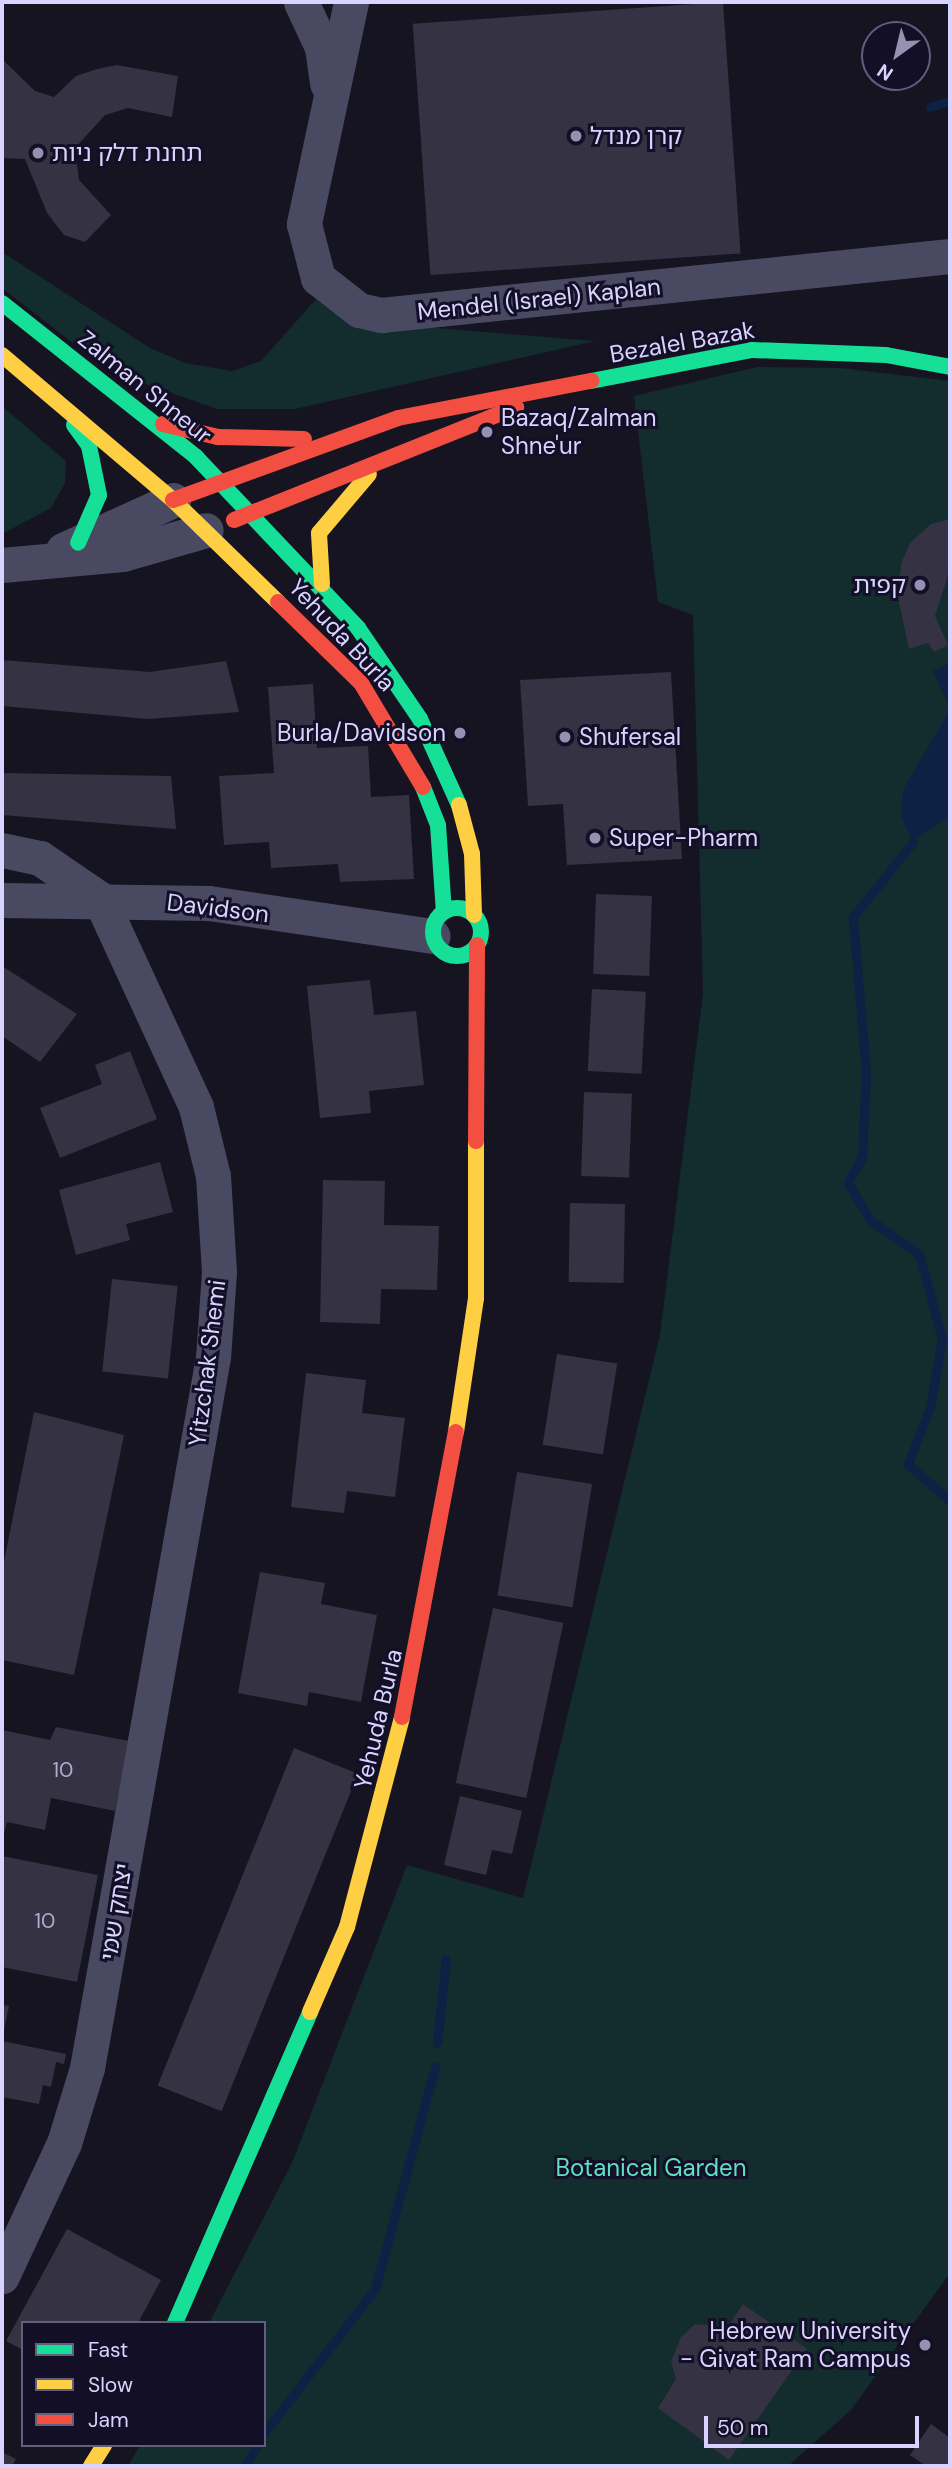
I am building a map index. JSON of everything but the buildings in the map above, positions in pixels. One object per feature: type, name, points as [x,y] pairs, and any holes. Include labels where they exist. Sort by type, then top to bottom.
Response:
[{"type":"street","name":"Mendel (Israel) Kaplan","points":[[301,2],[322,47],[327,102]]},
{"type":"street","name":"Mendel (Israel) Kaplan","points":[[351,2],[310,175],[304,224],[309,251],[327,288],[381,315],[950,256]]},
{"type":"street","name":"Zalman Shneur","points":[[2,303],[158,422],[255,513]]},
{"type":"street","name":"Bezalel Bazak","points":[[173,500],[336,436],[471,402],[548,392],[752,350],[886,355],[950,368]]},
{"type":"street","points":[[2,355],[173,500],[44,558]]},
{"type":"street","name":"Bezalel Bazak","points":[[206,530],[376,467],[548,392]]},
{"type":"street","points":[[59,403],[97,470],[99,495],[78,543]]},
{"type":"street","points":[[158,422],[240,439],[336,436]]},
{"type":"street","points":[[322,584],[319,533],[376,467]]},
{"type":"street","name":"Yehuda Burla","points":[[173,500],[361,683],[390,722],[438,825],[440,933],[450,973]]},
{"type":"street","name":"Yehuda Burla","points":[[255,513],[322,584],[389,670],[443,758],[467,820],[474,915]]},
{"type":"street","points":[[2,565],[44,558],[123,554],[206,530]]},
{"type":"street","points":[[2,850],[40,858],[100,899]]},
{"type":"street","name":"Davidson","points":[[2,900],[100,899],[209,904],[440,933]]},
{"type":"street","name":"Yitzchak Shemi","points":[[100,899],[196,1107],[215,1204],[219,1272],[212,1357],[154,1678]]},
{"type":"street","points":[[456,908],[474,915],[481,933],[477,945],[461,956],[440,933],[456,908]]},
{"type":"street","name":"Yehuda Burla","points":[[176,2321],[347,1927],[394,1757],[446,1502],[476,1298],[477,945]]},
{"type":"street","name":"Yehuda Burla","points":[[456,999],[477,1089]]},
{"type":"street","name":"יצחק שמי","points":[[2,2276],[64,2143],[107,1969],[154,1678]]},
{"type":"street","points":[[91,2466],[103,2447]]},
{"type":"green space","points":[[2,252],[150,348],[185,363],[232,371],[261,361],[317,298],[376,323],[595,341],[295,409],[217,409],[109,371],[2,288]]},
{"type":"green space","name":"Botanical Garden","points":[[757,367],[840,368],[950,381],[950,2273],[851,2410],[788,2466],[128,2466],[139,2447],[266,2447],[266,2321],[210,2321],[292,2163],[407,1865],[523,1898],[660,1335],[703,993],[693,615],[658,602],[634,396]]},
{"type":"green space","points":[[2,406],[66,461],[65,483],[51,508],[2,534]]},
{"type":"water","points":[[950,663],[950,709],[933,671]]},
{"type":"water","points":[[950,709],[950,815],[913,841],[901,817],[903,790]]},
{"type":"waterway","points":[[930,107],[950,100]]},
{"type":"waterway","points":[[913,842],[853,917],[866,1071],[862,1157],[848,1182],[870,1220],[919,1254],[942,1339],[930,1407],[908,1464],[950,1501]]},
{"type":"waterway","points":[[437,2043],[446,1959]]},
{"type":"waterway","points":[[266,2430],[375,2289],[435,2066]]},
{"type":"waterway","points":[[245,2466],[256,2447]]},
{"type":"traffic: fast","points":[[2,303],[196,457],[358,628],[420,719],[459,805]]},
{"type":"traffic: fast","points":[[591,381],[752,350],[886,355],[950,367]]},
{"type":"traffic: fast","points":[[74,425],[89,446],[99,495],[78,543]]},
{"type":"traffic: fast","points":[[423,787],[438,825],[444,912]]},
{"type":"traffic: fast","points":[[457,908],[474,915],[481,932],[474,949],[457,956],[440,949],[433,932],[440,915],[457,908]]},
{"type":"traffic: fast","points":[[176,2321],[310,2012]]},
{"type":"traffic: slow","points":[[2,355],[173,500],[278,602]]},
{"type":"traffic: slow","points":[[322,584],[319,533],[369,474]]},
{"type":"traffic: slow","points":[[459,805],[472,854],[474,915]]},
{"type":"traffic: slow","points":[[456,1432],[476,1298],[476,1141]]},
{"type":"traffic: slow","points":[[310,2012],[347,1927],[402,1717]]},
{"type":"traffic: slow","points":[[91,2466],[103,2447]]},
{"type":"traffic: jam","points":[[173,500],[398,418],[591,381]]},
{"type":"traffic: jam","points":[[234,520],[516,407]]},
{"type":"traffic: jam","points":[[163,424],[218,437],[304,439]]},
{"type":"traffic: jam","points":[[278,602],[361,683],[423,787]]},
{"type":"traffic: jam","points":[[476,1141],[477,945]]},
{"type":"traffic: jam","points":[[402,1717],[456,1432]]},
{"type":"place","name":"קרן מנדל","points":[[576,136]]},
{"type":"place","name":"תחנת דלק ניות","points":[[38,153]]},
{"type":"place","name":"Bazaq/Zalman Shne'ur","points":[[487,432]]},
{"type":"place","name":"קפית","points":[[920,585]]},
{"type":"place","name":"Burla/Davidson","points":[[460,733]]},
{"type":"place","name":"Shufersal","points":[[565,737]]},
{"type":"place","name":"Super-Pharm","points":[[595,838]]},
{"type":"place","name":"Hebrew University - Givat Ram Campus","points":[[925,2345]]}]
